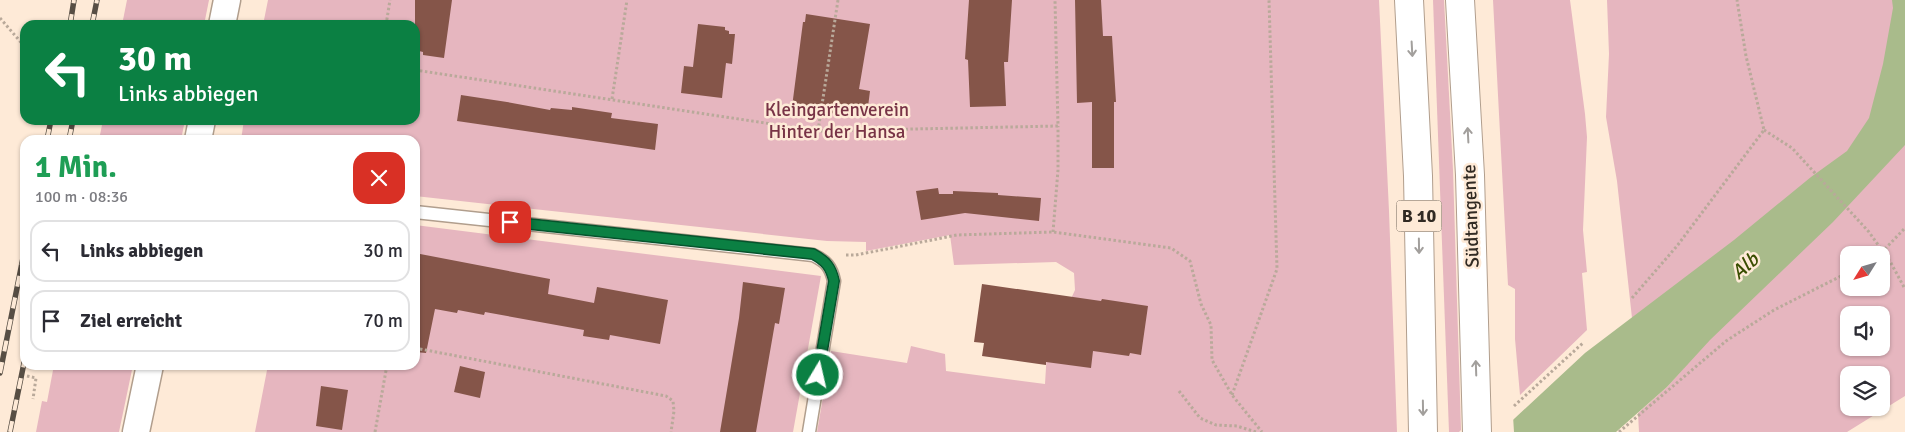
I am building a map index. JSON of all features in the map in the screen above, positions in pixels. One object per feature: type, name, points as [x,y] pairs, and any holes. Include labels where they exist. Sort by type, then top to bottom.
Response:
[{"type":"highway","name":"B 10","points":[[1409,0],[1418,176],[1423,432]]},
{"type":"highway","name":"Südtangente","points":[[1460,0],[1470,175],[1477,424]]},
{"type":"street","points":[[223,20],[226,0]]},
{"type":"street","points":[[136,432],[149,370]]},
{"type":"lane","points":[[420,213],[813,254],[825,260],[832,270],[834,281],[809,432]]},
{"type":"path","points":[[387,20],[390,0]]},
{"type":"path","points":[[612,99],[627,0]]},
{"type":"path","points":[[818,131],[838,0]]},
{"type":"path","points":[[1053,232],[1058,170],[1055,0]]},
{"type":"path","points":[[1232,395],[1277,269],[1269,0]]},
{"type":"path","points":[[1737,0],[1746,56],[1764,130],[1792,148],[1870,232],[1880,246]]},
{"type":"path","points":[[0,18],[20,41]]},
{"type":"path","points":[[420,71],[818,131],[1058,126]]},
{"type":"path","points":[[1632,298],[1677,246],[1764,130]]},
{"type":"path","points":[[1888,246],[1905,228]]},
{"type":"path","points":[[813,254],[856,255],[958,236],[1053,232],[1171,248],[1190,261],[1201,304],[1210,325],[1212,360],[1232,395],[1262,432]]},
{"type":"path","points":[[1890,262],[1905,289]]},
{"type":"path","points":[[1619,432],[1726,341],[1774,310],[1840,277]]},
{"type":"path","points":[[1514,406],[1584,342]]},
{"type":"path","points":[[420,349],[666,396],[673,401],[674,411],[671,432]]},
{"type":"path","points":[[376,432],[386,370]]},
{"type":"path","points":[[27,376],[36,378],[32,399]]},
{"type":"path","points":[[1179,391],[1200,418],[1216,425],[1237,426],[1256,432]]},
{"type":"green space","points":[[127,0],[209,0],[205,20],[123,20]]},
{"type":"green space","name":"Kleingartenverein Hinter der Hansa","points":[[268,0],[1379,0],[1397,432],[817,432],[831,351],[907,363],[911,346],[945,354],[946,371],[1045,384],[1047,351],[1075,290],[1074,273],[1056,262],[954,265],[950,235],[866,251],[866,242],[827,241],[420,197],[420,135],[242,135],[243,125],[420,125],[420,20],[264,20]]},
{"type":"green space","points":[[1433,0],[1444,0],[1453,170],[1461,430],[1459,432],[1449,432]]},
{"type":"green space","points":[[1493,0],[1570,0],[1587,137],[1583,230],[1587,272],[1582,273],[1587,330],[1520,395],[1515,339],[1515,289],[1508,285]]},
{"type":"green space","points":[[1607,0],[1905,0],[1905,396],[1890,405],[1890,366],[1840,366],[1840,416],[1873,416],[1847,432],[1639,432],[1638,413],[1667,387],[1684,368],[1653,303],[1632,318],[1617,181],[1606,117],[1609,54]]},
{"type":"green space","points":[[102,125],[184,125],[182,135],[100,135]]},
{"type":"green space","points":[[420,226],[821,276],[793,432],[255,432],[267,370],[420,370]]},
{"type":"green space","points":[[53,370],[132,370],[119,432],[36,432],[42,401],[47,402]]},
{"type":"water","name":"Alb","points":[[1892,0],[1905,0],[1905,145],[1833,222],[1710,340],[1667,387],[1616,432],[1500,432],[1585,353],[1847,151],[1869,118],[1883,64],[1893,8]]},
{"type":"pier","points":[[1513,416],[1514,432],[1498,432],[1499,430]]},
{"type":"building","points":[[415,0],[452,0],[444,58],[423,55],[423,52],[420,51],[420,20],[415,20]]},
{"type":"building","points":[[969,0],[1012,0],[1008,62],[1004,62],[1006,106],[970,107],[968,60],[965,59]]},
{"type":"building","points":[[1075,0],[1101,0],[1103,36],[1112,36],[1116,102],[1114,102],[1114,168],[1092,168],[1092,102],[1077,103]]},
{"type":"building","points":[[806,14],[870,24],[859,89],[870,91],[867,115],[856,113],[856,117],[792,107],[803,22],[805,22]]},
{"type":"building","points":[[698,24],[725,27],[729,34],[735,34],[732,64],[726,63],[722,98],[681,93],[684,66],[693,67]]},
{"type":"building","points":[[461,95],[550,110],[551,108],[572,110],[572,107],[612,113],[611,118],[658,124],[655,150],[457,121]]},
{"type":"building","points":[[938,188],[939,194],[953,194],[953,191],[998,193],[998,195],[1041,198],[1039,221],[965,213],[921,220],[916,191]]},
{"type":"building","points":[[420,254],[550,279],[548,294],[594,303],[597,287],[668,300],[660,344],[610,335],[609,340],[583,336],[584,330],[485,312],[484,315],[458,310],[457,313],[435,309],[426,353],[420,352]]},
{"type":"building","points":[[743,282],[785,288],[779,324],[775,323],[756,432],[720,432],[739,318]]},
{"type":"building","points":[[982,284],[1148,306],[1141,355],[1130,353],[1129,356],[1093,351],[1091,368],[1046,362],[1046,365],[982,356],[984,343],[974,342]]},
{"type":"building","points":[[460,366],[485,372],[480,398],[454,392]]},
{"type":"building","points":[[321,386],[348,390],[342,430],[316,426]]},
{"type":"railway","points":[[71,20],[74,0]]},
{"type":"railway","points":[[93,20],[97,0]]},
{"type":"railway","points":[[48,135],[50,125]]},
{"type":"railway","points":[[70,135],[72,125]]},
{"type":"railway","points":[[0,373],[20,273]]},
{"type":"railway","points":[[10,432],[23,370]]},
{"type":"route","points":[[510,222],[813,254],[825,260],[832,270],[834,281],[818,375]]}]
